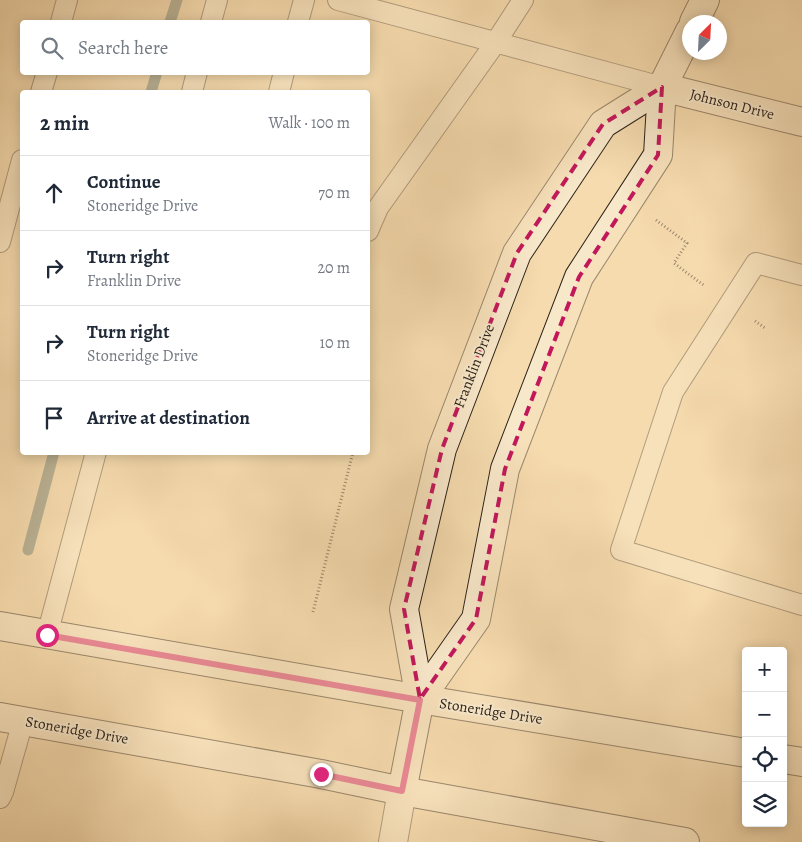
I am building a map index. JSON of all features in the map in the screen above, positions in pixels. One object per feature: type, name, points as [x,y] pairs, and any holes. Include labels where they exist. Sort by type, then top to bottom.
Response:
[{"type":"street","points":[[698,15],[705,0]]},
{"type":"street","name":"Franklin Drive","points":[[420,700],[476,619],[505,469],[578,277],[658,155],[662,87],[682,47]]},
{"type":"street","name":"Franklin Drive","points":[[393,842],[420,700],[404,609],[442,449],[517,253],[603,124],[662,87]]},
{"type":"street","name":"Johnson Drive","points":[[662,87],[802,122]]},
{"type":"street","name":"Stoneridge Drive","points":[[0,626],[420,700],[742,752]]},
{"type":"street","name":"Stoneridge Drive","points":[[12,719],[685,842]]},
{"type":"street","points":[[787,760],[802,762]]},
{"type":"lane","points":[[62,20],[67,0]]},
{"type":"lane","points":[[212,20],[217,0]]},
{"type":"lane","points":[[299,20],[304,0]]},
{"type":"lane","points":[[338,0],[662,87]]},
{"type":"lane","points":[[370,227],[378,208],[496,42],[523,0]]},
{"type":"lane","points":[[42,90],[46,75]]},
{"type":"lane","points":[[192,90],[196,75]]},
{"type":"lane","points":[[280,90],[283,75]]},
{"type":"lane","points":[[0,242],[20,167]]},
{"type":"lane","points":[[802,274],[756,263],[674,392],[621,550],[802,605]]},
{"type":"lane","points":[[47,635],[95,455]]},
{"type":"lane","points":[[0,798],[3,792],[12,719]]},
{"type":"path","points":[[629,200],[687,243],[674,263],[765,328]]},
{"type":"path","points":[[313,612],[352,455]]},
{"type":"highlighted area","points":[[662,87],[658,155],[579,277],[505,469],[476,619],[420,699],[404,609],[442,449],[517,253],[603,124]]},
{"type":"waterway","points":[[171,20],[177,0]]},
{"type":"waterway","points":[[152,90],[156,75]]},
{"type":"waterway","points":[[28,550],[53,455]]},
{"type":"route","points":[[47,635],[420,700],[402,791],[321,774]]}]
